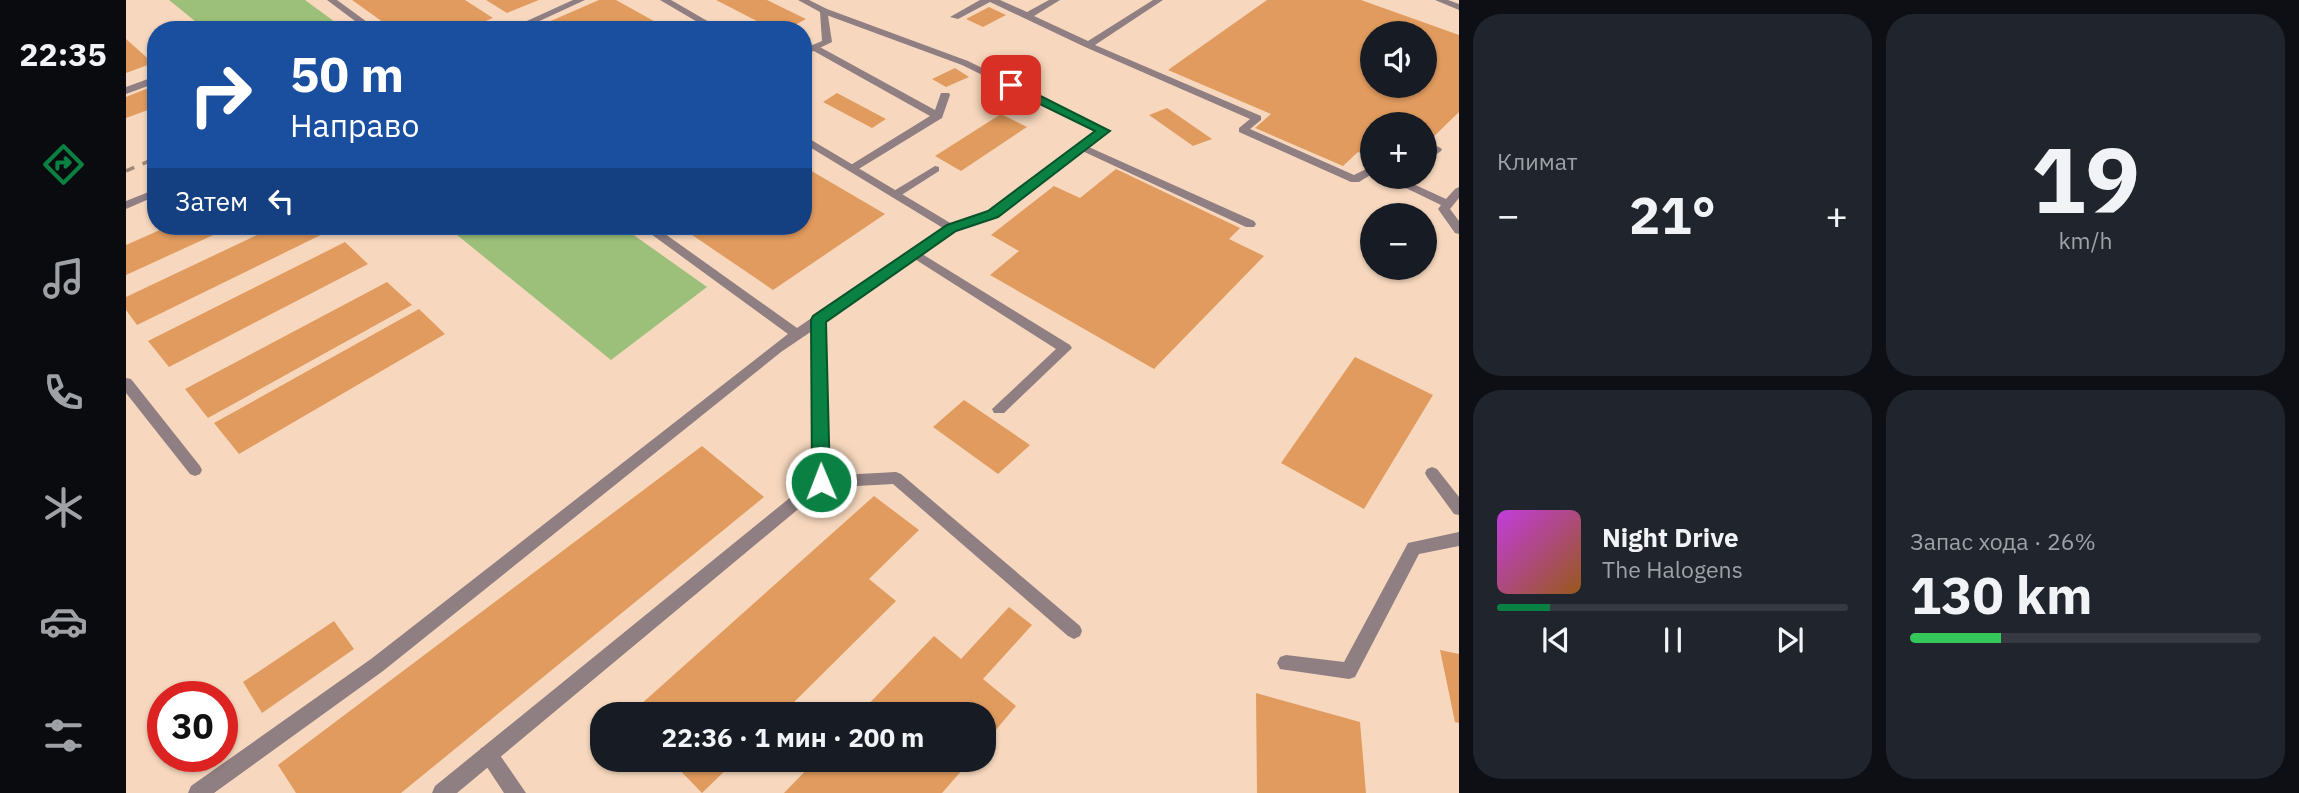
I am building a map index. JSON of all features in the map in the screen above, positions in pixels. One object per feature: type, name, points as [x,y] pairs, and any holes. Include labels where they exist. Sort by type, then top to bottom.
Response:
[{"type":"street","points":[[331,0],[360,21]]},
{"type":"street","points":[[533,21],[581,0]]},
{"type":"street","points":[[664,0],[702,21]]},
{"type":"street","points":[[198,793],[377,665],[797,334],[951,228],[993,214],[1104,131],[965,63],[824,12],[802,0]]},
{"type":"street","points":[[956,17],[987,0]]},
{"type":"street","points":[[993,0],[1088,45],[1257,118],[1243,130],[1355,180],[1360,177]]},
{"type":"street","points":[[1027,16],[1056,0]]},
{"type":"street","points":[[1088,45],[1160,0]]},
{"type":"street","points":[[1439,0],[1459,7]]},
{"type":"street","points":[[812,50],[827,42],[824,12]]},
{"type":"street","points":[[815,48],[938,116]]},
{"type":"street","points":[[126,91],[147,83]]},
{"type":"street","points":[[853,168],[938,116],[945,95]]},
{"type":"street","points":[[812,143],[951,228]]},
{"type":"street","points":[[1087,143],[1250,224]]},
{"type":"street","points":[[896,194],[935,169]]},
{"type":"street","points":[[1419,189],[1448,204]]},
{"type":"street","points":[[1459,191],[1444,209],[1459,230]]},
{"type":"street","points":[[126,205],[147,196]]},
{"type":"street","points":[[659,235],[797,334]]},
{"type":"street","points":[[914,253],[1065,348],[999,409]]},
{"type":"street","points":[[818,320],[821,482]]},
{"type":"street","points":[[126,383],[195,470]]},
{"type":"street","points":[[1432,473],[1459,509]]},
{"type":"street","points":[[442,793],[821,482],[896,478],[1074,631]]},
{"type":"street","points":[[1286,663],[1349,671],[1414,548],[1459,539]]},
{"type":"street","points":[[488,755],[516,793]]},
{"type":"green space","points":[[169,0],[305,0],[334,21],[195,21]]},
{"type":"green space","points":[[457,235],[634,235],[707,287],[611,360]]},
{"type":"building","points":[[352,0],[465,0],[493,18],[486,21],[381,21]]},
{"type":"building","points":[[486,0],[539,0],[507,13]]},
{"type":"building","points":[[599,0],[616,0],[654,21],[551,21]]},
{"type":"building","points":[[716,0],[767,0],[806,19],[802,21],[757,21]]},
{"type":"building","points":[[1267,0],[1361,0],[1420,21],[1360,21],[1360,98],[1437,98],[1437,27],[1459,35],[1459,112],[1437,133],[1437,112],[1360,112],[1360,153],[1343,166],[1255,128],[1271,114],[1168,70]]},
{"type":"building","points":[[989,7],[1006,15],[983,27],[966,19]]},
{"type":"building","points":[[126,39],[147,58],[147,65],[126,73]]},
{"type":"building","points":[[955,68],[969,77],[946,87],[932,79]]},
{"type":"building","points":[[147,89],[147,110],[126,118],[126,97]]},
{"type":"building","points":[[837,93],[886,119],[872,128],[823,102]]},
{"type":"building","points":[[1167,108],[1212,139],[1193,146],[1149,115]]},
{"type":"building","points":[[1001,114],[1027,127],[961,171],[935,156]]},
{"type":"building","points":[[1116,169],[1240,228],[1229,239],[1264,256],[1154,369],[990,275],[1019,251],[991,235],[1054,186],[1080,198]]},
{"type":"building","points":[[812,171],[885,214],[773,290],[692,235],[812,235]]},
{"type":"building","points":[[149,235],[213,235],[126,275],[126,245]]},
{"type":"building","points":[[257,235],[321,235],[137,325],[126,310],[126,297]]},
{"type":"building","points":[[345,242],[368,264],[169,367],[148,341]]},
{"type":"building","points":[[387,282],[412,305],[208,418],[185,389]]},
{"type":"building","points":[[419,309],[445,334],[239,454],[214,423]]},
{"type":"building","points":[[1355,357],[1433,395],[1364,509],[1281,463]]},
{"type":"building","points":[[964,400],[1030,445],[998,474],[933,427]]},
{"type":"building","points":[[702,446],[764,497],[401,793],[296,793],[278,765]]},
{"type":"building","points":[[874,496],[919,530],[869,579],[896,601],[794,702],[643,702]]},
{"type":"building","points":[[1009,607],[1032,625],[983,679],[1016,706],[996,730],[996,702],[871,702],[934,636],[961,659]]},
{"type":"building","points":[[334,621],[354,649],[262,713],[243,682]]},
{"type":"building","points":[[1440,650],[1459,654],[1459,723],[1455,722]]},
{"type":"building","points":[[1256,693],[1360,722],[1366,793],[1257,793]]},
{"type":"building","points":[[682,772],[724,772],[702,793]]},
{"type":"building","points":[[804,772],[960,772],[942,793],[784,793]]},
{"type":"railway","points":[[126,171],[147,162]]},
{"type":"route","points":[[821,482],[818,320],[951,228],[993,214],[1104,131],[1011,85]]}]
